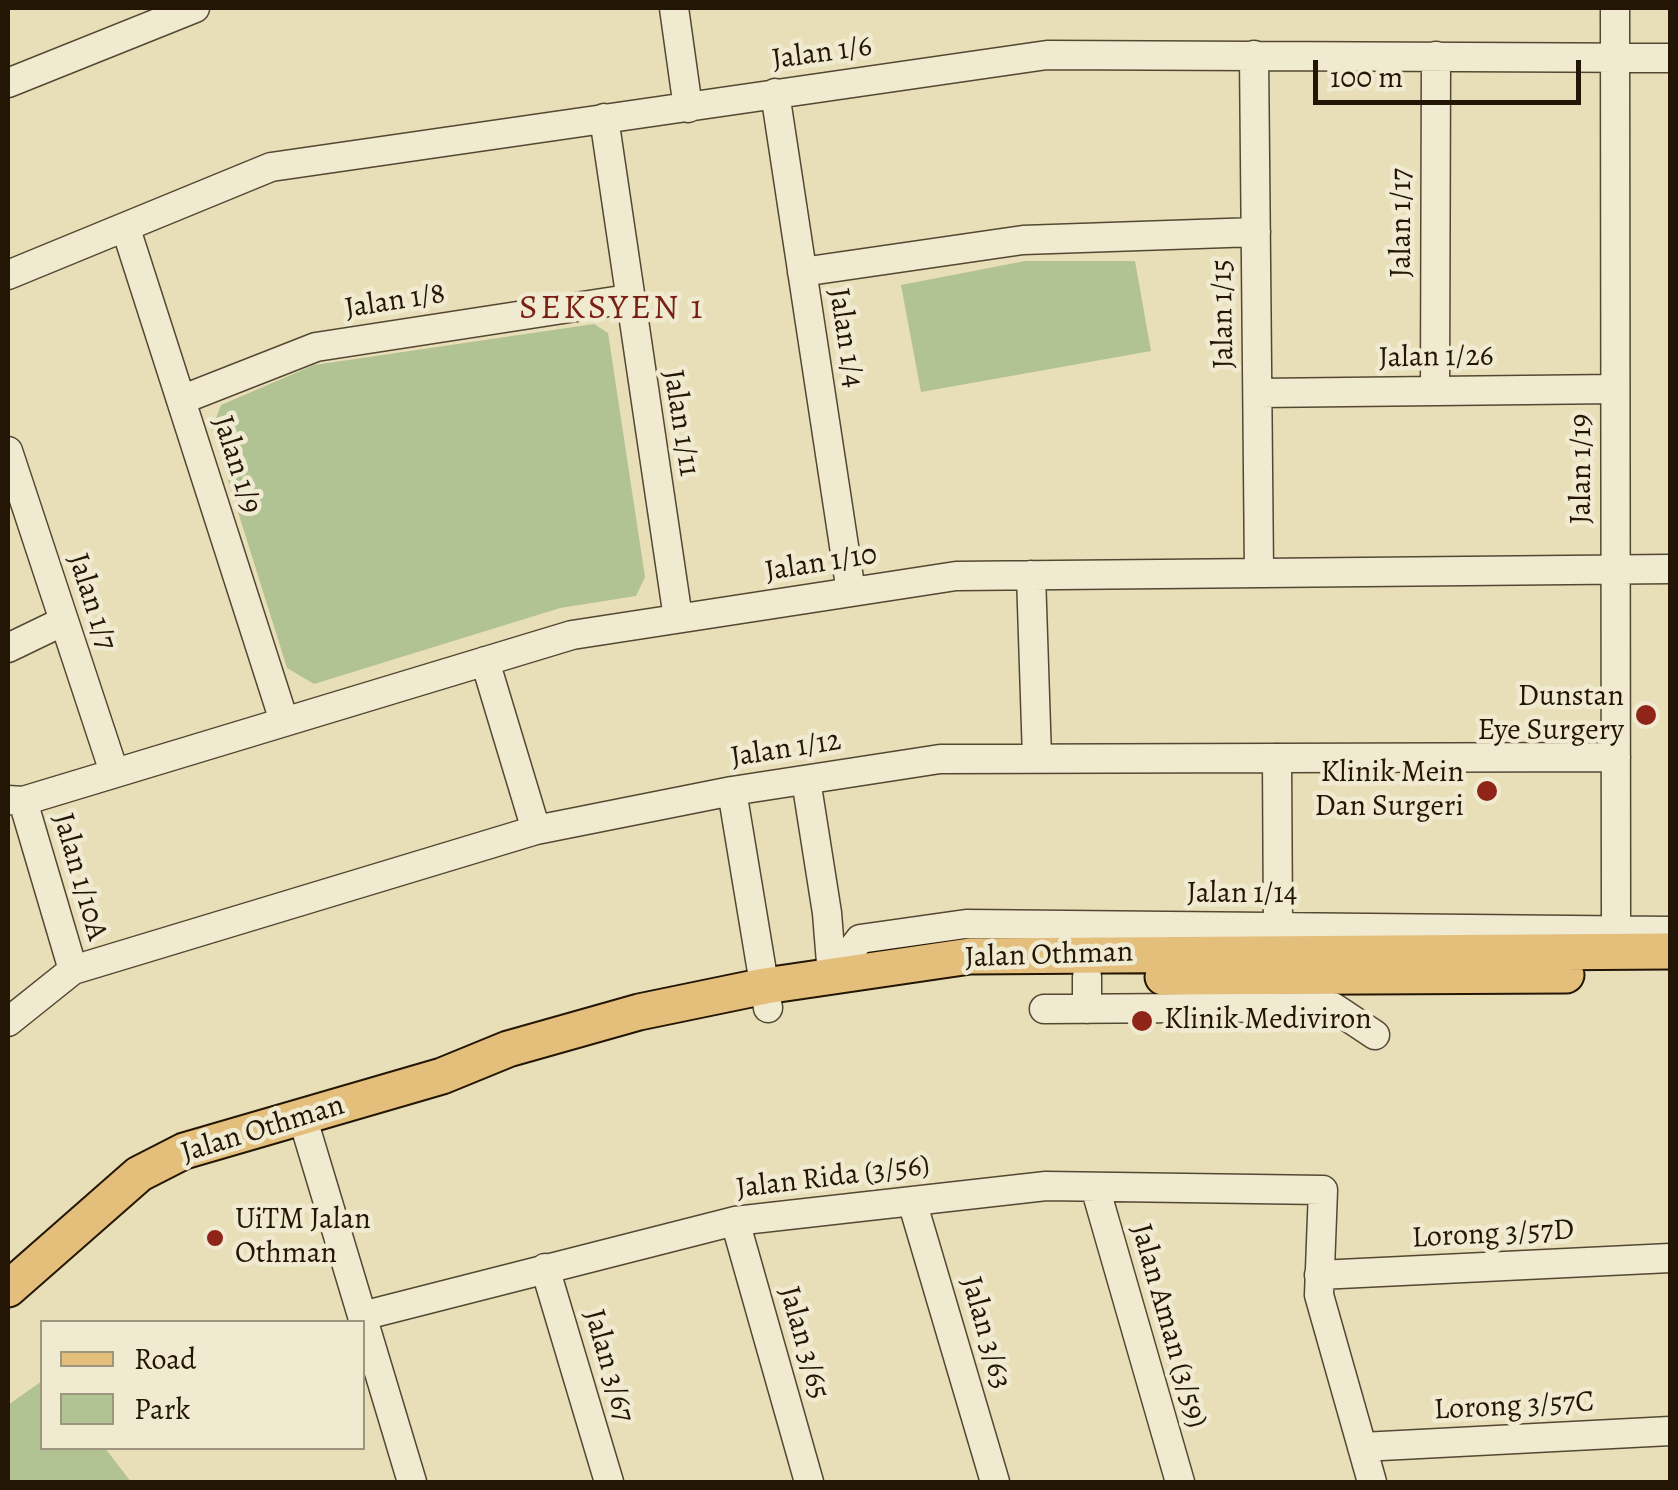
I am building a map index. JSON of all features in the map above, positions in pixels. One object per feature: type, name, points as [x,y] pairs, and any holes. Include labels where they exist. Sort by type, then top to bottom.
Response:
[{"type":"main road","name":"Jalan Othman","points":[[8,1289],[51,1247],[140,1174],[169,1159],[442,1076],[508,1048],[640,1012],[971,979],[1087,993],[1670,950]]},
{"type":"main road","name":"Jalan Othman","points":[[766,997],[832,975],[970,956],[1301,979],[1670,974]]},
{"type":"main road","name":"Jalan Othman","points":[[8,1272],[51,1247]]},
{"type":"street","points":[[8,83],[195,8]]},
{"type":"street","points":[[674,8],[688,108]]},
{"type":"street","name":"Jalan 1/19","points":[[1615,8],[1616,931]]},
{"type":"street","name":"Jalan 1/6","points":[[8,275],[271,167],[1047,55],[1670,58]]},
{"type":"street","name":"Jalan 1/15","points":[[1254,55],[1259,573]]},
{"type":"street","name":"Jalan 1/17","points":[[1434,390],[1436,56]]},
{"type":"street","name":"Jalan 1/4","points":[[775,94],[851,592]]},
{"type":"street","name":"Jalan 1/11","points":[[604,118],[678,618]]},
{"type":"street","name":"Jalan 1/9","points":[[126,229],[284,721]]},
{"type":"street","points":[[802,272],[1023,240],[1256,232]]},
{"type":"street","name":"Jalan 1/8","points":[[181,400],[316,347],[628,299]]},
{"type":"street","name":"Jalan 1/26","points":[[1258,394],[1615,389]]},
{"type":"street","name":"Jalan 1/7","points":[[8,451],[114,772]]},
{"type":"street","name":"Jalan 1/10","points":[[15,800],[572,635],[956,576],[1670,569]]},
{"type":"street","points":[[1031,575],[1036,758]]},
{"type":"street","points":[[8,648],[64,621]]},
{"type":"street","points":[[486,661],[536,830]]},
{"type":"street","name":"Jalan 1/12","points":[[8,1022],[73,970],[536,830],[732,792],[940,759],[1616,756]]},
{"type":"street","points":[[1277,758],[1278,928],[1301,979],[1375,1036]]},
{"type":"street","points":[[806,780],[828,913],[832,975]]},
{"type":"street","points":[[732,792],[766,997]]},
{"type":"street","name":"Jalan 1/10A","points":[[15,800],[73,970]]},
{"type":"street","name":"Jalan 1/14","points":[[832,975],[860,940],[966,924],[1670,931]]},
{"type":"street","points":[[8,990],[42,995]]},
{"type":"street","points":[[1044,1010],[1087,993]]},
{"type":"street","points":[[302,1116],[363,1320]]},
{"type":"street","name":"Jalan Rida (3/56)","points":[[362,1316],[735,1221],[1046,1186],[1323,1190],[1319,1276]]},
{"type":"street","name":"Jalan Aman (3/59)","points":[[1095,1186],[1180,1482]]},
{"type":"street","name":"Jalan 3/63","points":[[912,1201],[995,1482]]},
{"type":"street","name":"Jalan 3/65","points":[[735,1221],[809,1482]]},
{"type":"street","name":"Lorong 3/57D","points":[[1319,1276],[1670,1258]]},
{"type":"street","name":"Jalan 3/67","points":[[546,1268],[609,1482]]},
{"type":"street","points":[[1319,1276],[1318,1294],[1372,1482]]},
{"type":"street","points":[[365,1326],[412,1482]]},
{"type":"street","name":"Lorong 3/57C","points":[[1362,1447],[1670,1431]]},
{"type":"green space","points":[[1025,261],[1135,261],[1151,351],[921,392],[901,285]]},
{"type":"green space","points":[[594,324],[608,333],[645,577],[636,596],[560,608],[314,684],[287,668],[212,429],[221,405],[314,365]]},
{"type":"green space","points":[[40,1382],[40,1450],[107,1450],[131,1482],[8,1482],[8,1405]]},
{"type":"place","name":"Dunstan Eye Surgery","points":[[1646,715]]},
{"type":"place","name":"Klinik Mein Dan Surgeri","points":[[1487,791]]},
{"type":"place","name":"Klinik Mediviron","points":[[1142,1021]]},
{"type":"place","name":"UiTM Jalan Othman","points":[[215,1238]]},
{"type":"district","name":"SEKSYEN 1","points":[[612,309]]}]
